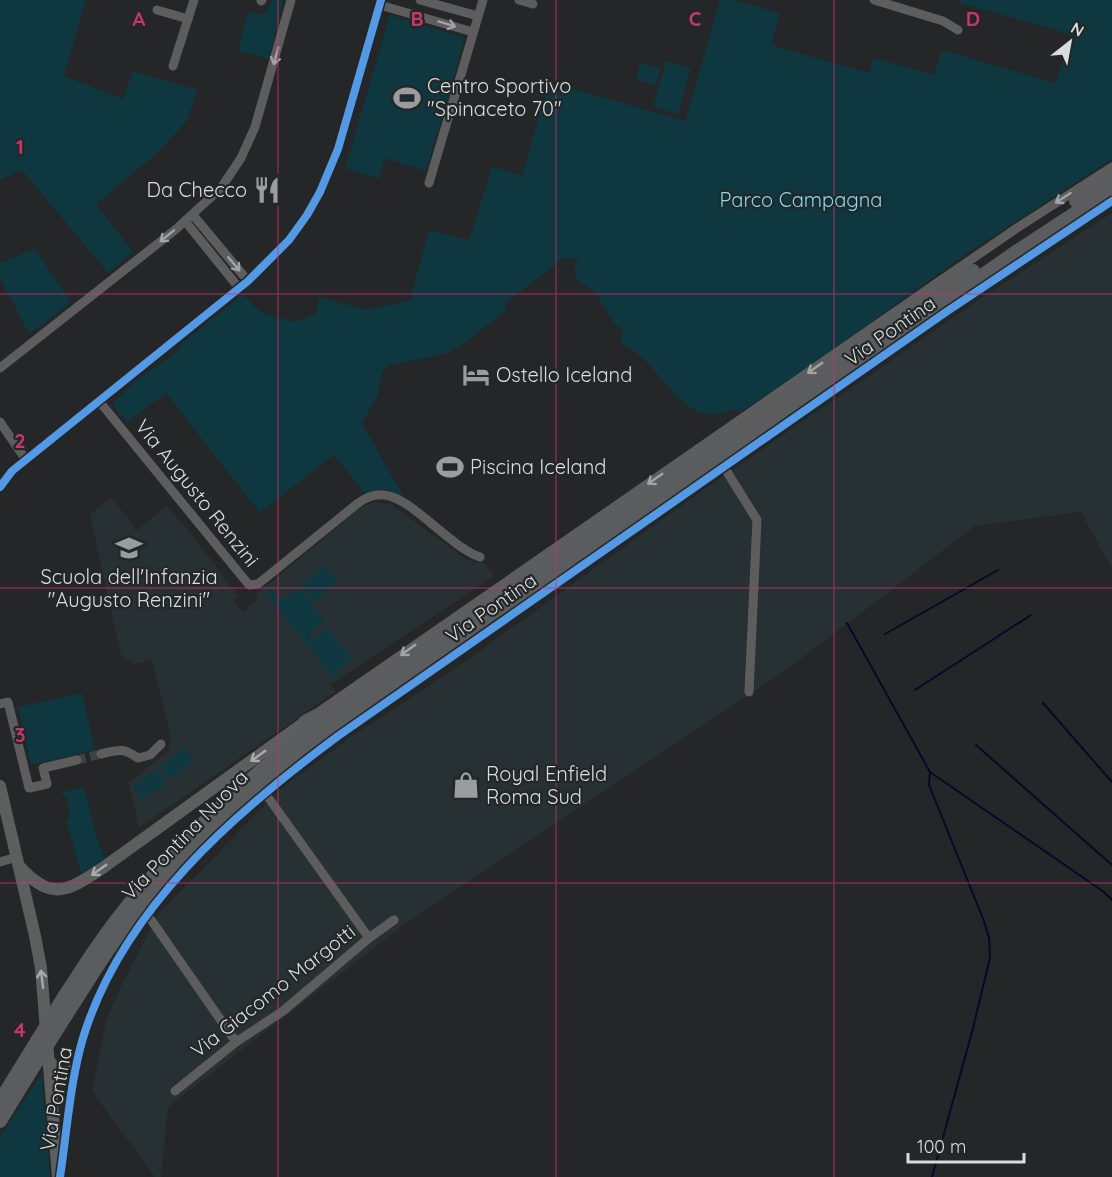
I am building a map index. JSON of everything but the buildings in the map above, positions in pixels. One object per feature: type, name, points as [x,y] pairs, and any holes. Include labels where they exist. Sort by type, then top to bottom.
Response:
[{"type":"highway","name":"Via Pontina","points":[[370,694],[890,328],[1112,177]]},
{"type":"highway","name":"Via Pontina","points":[[370,694],[1016,252],[1112,189]]},
{"type":"highway","points":[[305,722],[370,694]]},
{"type":"highway","name":"Via Pontina Nuova","points":[[0,1101],[98,946],[175,853],[256,773],[300,738],[370,694]]},
{"type":"highway","name":"Via Pontina Nuova","points":[[0,1121],[66,1015],[126,926],[179,863],[263,781],[370,694]]},
{"type":"main road","name":"Via Pontina","points":[[18,862],[29,877],[47,888],[57,890],[71,888],[104,867],[305,722]]},
{"type":"main road","points":[[0,786],[41,968],[59,1177]]},
{"type":"street","points":[[173,66],[194,0]]},
{"type":"street","points":[[3,364],[189,218],[221,188],[247,147],[264,99],[291,0]]},
{"type":"street","points":[[420,0],[478,16]]},
{"type":"street","points":[[429,183],[483,0]]},
{"type":"street","points":[[519,0],[533,4]]},
{"type":"street","points":[[874,0],[943,21],[958,30]]},
{"type":"street","points":[[0,488],[12,471],[239,288],[289,240],[308,215],[340,143],[381,2],[473,32]]},
{"type":"street","points":[[157,10],[188,19]]},
{"type":"street","name":"Via Pontina","points":[[305,722],[934,285],[1112,167]]},
{"type":"street","name":"Via Pontina","points":[[59,1177],[78,1058],[88,1023],[104,982],[122,949],[147,915],[209,845],[265,793],[338,736],[1031,254],[1112,201]]},
{"type":"street","points":[[189,218],[248,280]]},
{"type":"street","points":[[189,218],[239,288]]},
{"type":"street","name":"Via Augusto Renzini","points":[[99,401],[249,585],[258,584],[357,504],[373,496],[383,495],[399,500],[464,549],[480,557]]},
{"type":"street","points":[[0,422],[26,460]]},
{"type":"street","points":[[724,467],[757,521],[749,692]]},
{"type":"street","points":[[0,704],[8,702],[29,788],[47,784],[43,768],[77,760]]},
{"type":"street","points":[[101,754],[121,749],[138,759],[150,755],[161,744]]},
{"type":"street","points":[[265,793],[369,938]]},
{"type":"street","points":[[0,862],[18,862]]},
{"type":"street","points":[[147,915],[236,1042]]},
{"type":"street","name":"Via Giacomo Margotti","points":[[175,1091],[236,1042],[283,1011],[369,938],[394,920]]},
{"type":"street","points":[[49,1058],[56,1067],[67,1072],[74,1067],[78,1058]]},
{"type":"shaded area","points":[[1112,213],[1112,569],[1081,512],[975,526],[789,668],[405,924],[168,1107],[161,1177],[155,1177],[92,1091],[106,1021],[122,984],[159,913],[282,788],[355,734],[456,668],[699,493],[986,295]]},
{"type":"shaded area","points":[[111,497],[137,530],[167,506],[197,541],[238,596],[233,600],[243,612],[257,600],[257,594],[361,507],[375,502],[391,504],[466,559],[483,562],[494,576],[331,684],[335,692],[139,828],[129,783],[168,751],[171,738],[152,660],[134,664],[121,655],[90,515]]},
{"type":"green space","points":[[0,0],[86,0],[64,76],[123,99],[133,71],[198,90],[186,122],[154,156],[96,204],[133,252],[108,273],[22,170],[0,180]]},
{"type":"green space","points":[[272,0],[283,0],[269,59],[238,50],[248,12],[265,15]]},
{"type":"green space","name":"Parco Campagna","points":[[720,0],[734,0],[780,13],[771,45],[869,73],[874,58],[934,75],[942,50],[1056,83],[1070,34],[960,3],[959,0],[1112,0],[1112,159],[957,260],[808,368],[739,413],[735,409],[715,414],[699,412],[685,404],[635,352],[620,344],[623,333],[620,327],[615,325],[595,292],[578,281],[574,269],[578,259],[564,258],[504,304],[507,310],[462,345],[444,354],[387,366],[382,372],[378,395],[362,423],[403,496],[383,489],[366,495],[334,455],[260,513],[166,393],[127,422],[112,405],[135,381],[177,352],[180,345],[243,294],[261,313],[296,322],[316,313],[319,297],[367,310],[410,300],[429,230],[469,240],[492,166],[522,176],[547,88],[567,87],[685,121]]},
{"type":"green space","name":"Centro Sportivo \"Spinaceto 70\"","points":[[390,15],[465,38],[426,171],[385,158],[379,179],[345,168]]},
{"type":"green space","points":[[666,61],[691,68],[678,114],[653,107]]},
{"type":"green space","points":[[640,63],[660,68],[656,85],[636,80]]},
{"type":"green space","points":[[35,249],[71,302],[29,334],[0,278],[0,263]]},
{"type":"green space","points":[[325,566],[338,582],[313,602],[301,586]]},
{"type":"green space","points":[[299,588],[325,621],[308,635],[312,640],[327,628],[352,659],[336,671],[340,676],[335,680],[266,593],[271,589],[281,602]]},
{"type":"green space","points":[[82,693],[95,750],[31,765],[18,707]]},
{"type":"green space","points":[[185,747],[194,761],[169,779],[160,767]]},
{"type":"green space","points":[[157,769],[166,783],[142,800],[133,786]]},
{"type":"green space","points":[[84,787],[96,836],[105,859],[81,874],[66,819],[70,818],[67,798],[60,793]]},
{"type":"green space","points":[[42,1073],[50,1177],[0,1177],[0,1137]]},
{"type":"waterway","points":[[885,634],[998,570]]},
{"type":"waterway","points":[[915,690],[1031,615]]},
{"type":"waterway","points":[[847,623],[930,772],[1104,892],[1112,900]]},
{"type":"waterway","points":[[1043,703],[1112,782]]},
{"type":"waterway","points":[[976,745],[1112,865]]},
{"type":"waterway","points":[[930,772],[929,785],[984,921],[989,938],[990,958],[932,1177]]},
{"type":"tunnel","points":[[77,760],[101,754]]},
{"type":"cycle path","points":[[0,487],[12,471],[248,281],[289,240],[320,192],[338,149],[381,0]]},
{"type":"cycle path","points":[[60,1177],[79,1055],[101,991],[125,948],[153,906],[222,832],[260,798],[338,736],[946,312],[1112,201]]},
{"type":"place","name":"Centro Sportivo \"Spinaceto 70\"","points":[[407,98]]},
{"type":"place","name":"Da Checco","points":[[267,190]]},
{"type":"place","name":"Ostello Iceland","points":[[476,375]]},
{"type":"place","name":"Piscina Iceland","points":[[450,467]]},
{"type":"place","name":"Scuola dell'Infanzia \"Augusto Renzini\"","points":[[129,548]]},
{"type":"place","name":"Royal Enfield Roma Sud","points":[[466,785]]}]
